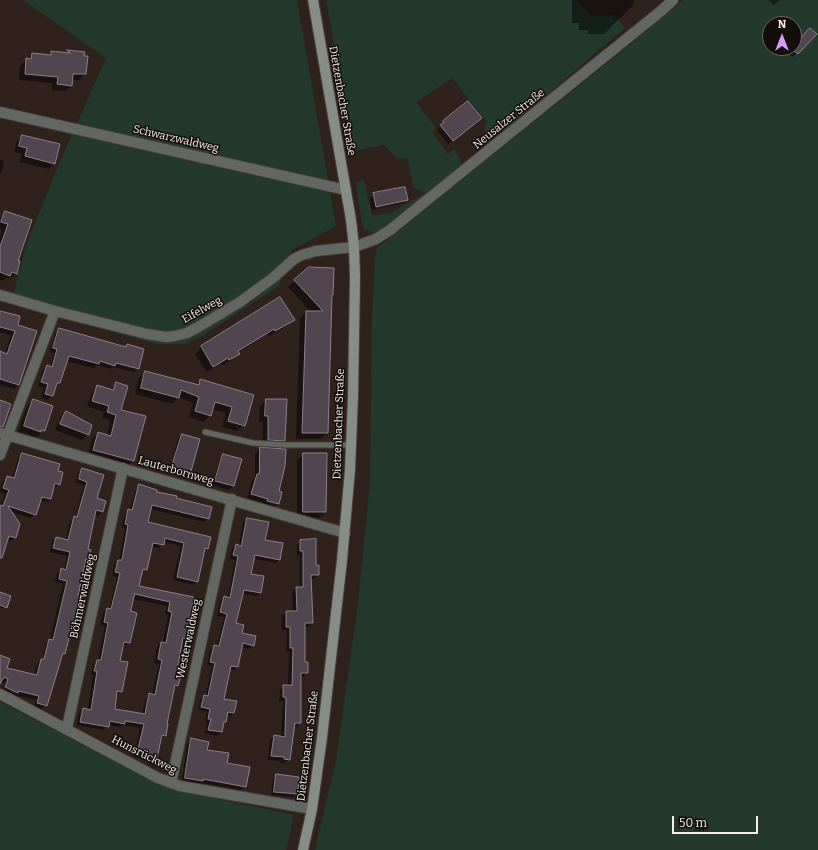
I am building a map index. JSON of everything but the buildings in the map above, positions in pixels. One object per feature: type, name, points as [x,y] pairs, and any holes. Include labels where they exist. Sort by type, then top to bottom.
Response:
[{"type":"main road","name":"Dietzenbacher Straße","points":[[303,850],[312,809],[322,738],[345,533],[351,445],[355,318],[354,247],[346,190],[313,0]]},
{"type":"street","name":"Neusalzer Straße","points":[[354,247],[376,239],[390,230],[673,0]]},
{"type":"street","name":"Schwarzwaldweg","points":[[0,112],[346,190]]},
{"type":"street","name":"Eifelweg","points":[[0,295],[147,334],[166,337],[175,336],[194,330],[240,302],[274,277],[294,259],[302,255],[316,251],[354,247]]},
{"type":"street","points":[[0,455],[4,434],[56,311]]},
{"type":"street","name":"Lauterbornweg","points":[[4,434],[345,533]]},
{"type":"street","name":"Böhmerwaldweg","points":[[67,728],[123,468]]},
{"type":"street","name":"Westerwaldweg","points":[[170,783],[232,499]]},
{"type":"street","name":"Hunsrückweg","points":[[0,694],[170,783],[194,789],[312,809]]},
{"type":"lane","points":[[205,432],[253,443],[351,445]]},
{"type":"green space","points":[[23,0],[297,0],[336,226],[292,250],[279,286],[202,336],[185,344],[156,344],[11,303],[27,243],[59,164],[106,58]]},
{"type":"green space","points":[[326,0],[577,0],[592,16],[614,15],[625,28],[490,143],[484,127],[487,122],[452,78],[416,102],[436,128],[432,132],[448,154],[454,149],[459,157],[461,165],[407,212],[403,211],[388,225],[376,233],[364,230],[356,182],[364,180],[372,215],[389,214],[425,193],[414,188],[407,158],[397,159],[384,145],[353,151]]},
{"type":"green space","points":[[683,0],[818,0],[818,850],[315,850],[336,760],[358,603],[370,483],[372,316],[375,257],[377,248],[620,53]]},
{"type":"green space","points":[[0,702],[154,782],[171,789],[294,815],[286,850],[0,850]]}]
